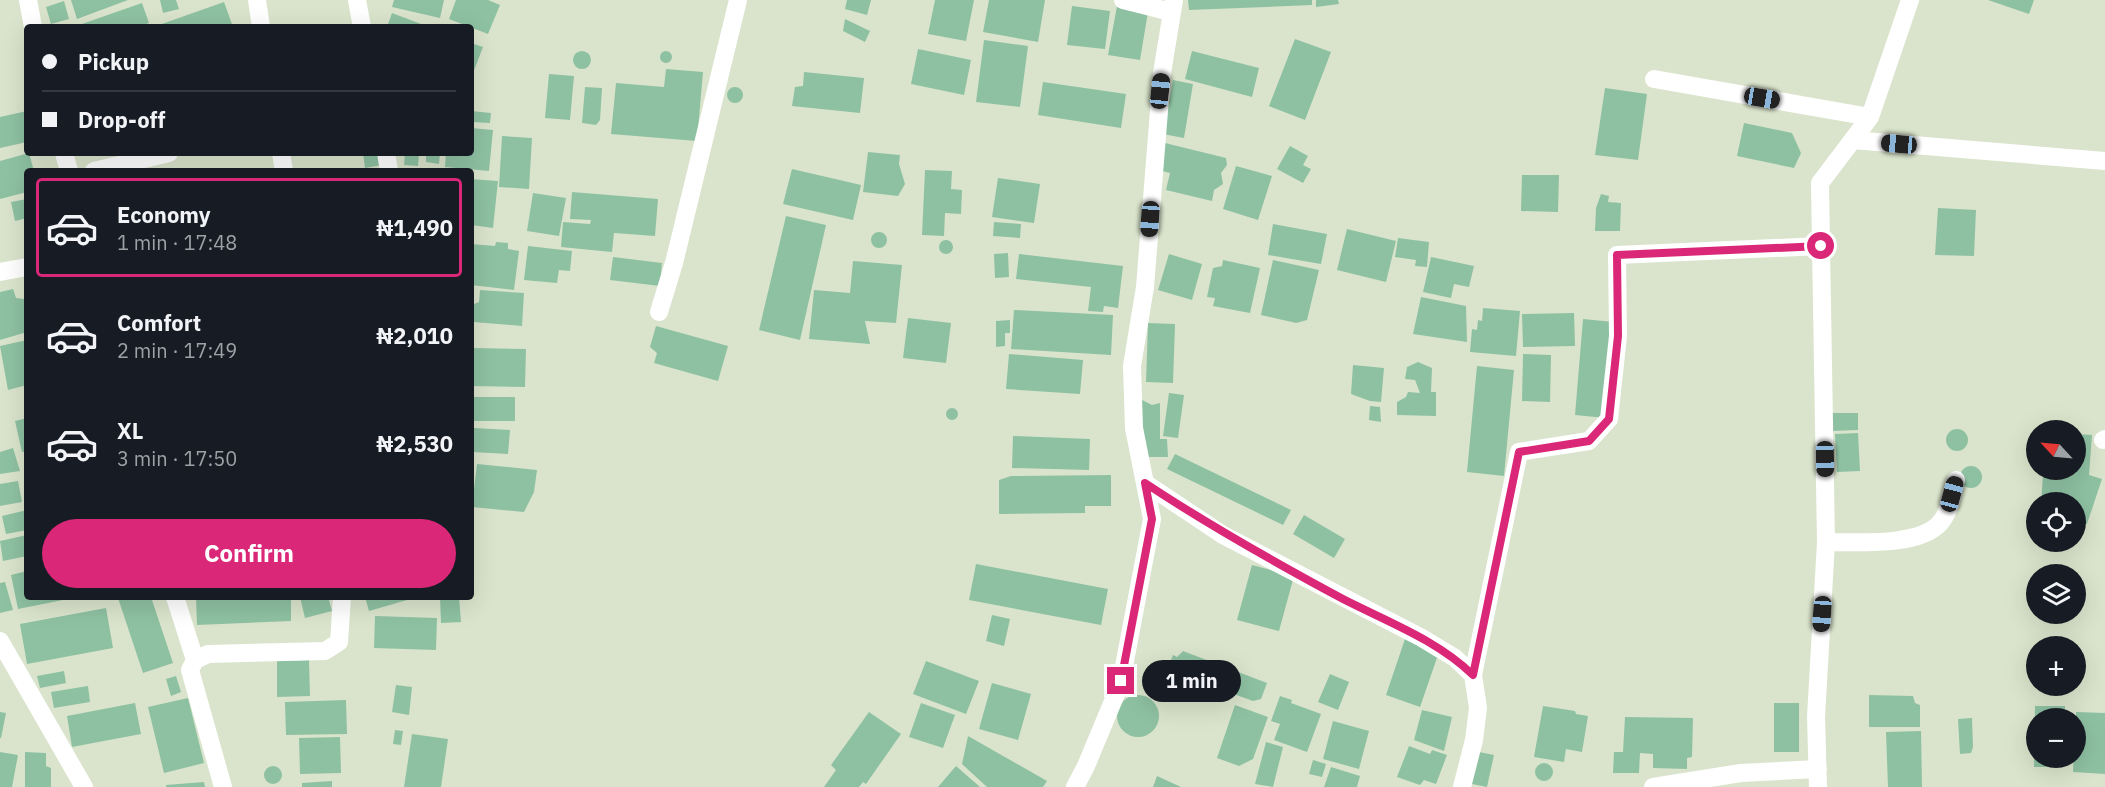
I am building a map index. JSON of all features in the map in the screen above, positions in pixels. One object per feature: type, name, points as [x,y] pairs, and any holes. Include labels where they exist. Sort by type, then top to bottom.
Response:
[{"type":"street","points":[[28,0],[32,24]]},
{"type":"street","points":[[257,0],[261,24]]},
{"type":"street","points":[[357,0],[361,24]]},
{"type":"street","points":[[659,312],[674,263],[738,0]]},
{"type":"street","points":[[1075,787],[1121,681],[1152,519],[1134,428],[1132,366],[1145,287],[1157,117],[1173,6],[1123,0]]},
{"type":"street","points":[[1653,787],[1741,773],[1818,778],[1818,685],[1826,542],[1820,183],[1870,117],[1910,0]]},
{"type":"street","points":[[1654,79],[1870,117]]},
{"type":"street","points":[[1853,140],[2105,161]]},
{"type":"street","points":[[106,168],[156,156]]},
{"type":"street","points":[[1462,787],[1474,740],[1478,708],[1473,675],[1519,452],[1589,441],[1609,419],[1618,336],[1617,255],[1821,246]]},
{"type":"street","points":[[0,272],[24,268]]},
{"type":"street","points":[[1826,542],[1884,542],[1917,536],[1939,525],[1948,508],[1956,480]]},
{"type":"street","points":[[1145,483],[1223,535],[1422,638],[1455,658],[1473,675]]},
{"type":"street","points":[[176,600],[195,660]]},
{"type":"street","points":[[223,787],[190,670],[195,660],[208,654],[325,651],[339,642],[342,600]]},
{"type":"street","points":[[0,641],[84,787]]},
{"type":"building","points":[[71,0],[128,0],[77,19]]},
{"type":"building","points":[[160,0],[176,0],[179,9],[163,13]]},
{"type":"building","points":[[394,0],[444,0],[440,18],[392,7]]},
{"type":"building","points":[[456,0],[488,0],[500,5],[488,34],[474,29],[474,24],[462,24],[449,19]]},
{"type":"building","points":[[847,0],[871,0],[867,15],[845,9]]},
{"type":"building","points":[[935,0],[974,0],[966,41],[928,34]]},
{"type":"building","points":[[989,0],[1045,0],[1038,42],[983,32]]},
{"type":"building","points":[[1188,0],[1312,0],[1312,5],[1189,10]]},
{"type":"building","points":[[1316,0],[1338,0],[1339,4],[1316,7]]},
{"type":"building","points":[[1988,0],[2034,0],[2029,14]]},
{"type":"building","points":[[64,1],[69,19],[51,24],[46,7]]},
{"type":"building","points":[[224,2],[232,24],[162,24]]},
{"type":"building","points":[[142,3],[149,23],[146,24],[82,24]]},
{"type":"building","points":[[1072,6],[1110,11],[1105,49],[1067,45]]},
{"type":"building","points":[[1117,6],[1148,12],[1140,60],[1108,55]]},
{"type":"building","points":[[392,13],[421,24],[388,24]]},
{"type":"building","points":[[845,19],[870,31],[865,42],[843,31]]},
{"type":"building","points":[[1295,39],[1331,52],[1305,120],[1269,106]]},
{"type":"building","points":[[984,40],[1028,46],[1020,107],[976,102]]},
{"type":"building","points":[[474,44],[483,47],[474,70]]},
{"type":"building","points":[[918,49],[971,60],[964,95],[911,84]]},
{"type":"building","points":[[582,51],[588,54],[591,60],[588,66],[582,69],[576,66],[573,60],[576,54]]},
{"type":"building","points":[[668,51],[672,57],[668,63],[664,63],[660,55]]},
{"type":"building","points":[[1192,51],[1259,68],[1252,97],[1185,79]]},
{"type":"building","points":[[666,69],[703,72],[697,141],[611,134],[616,83],[664,87]]},
{"type":"building","points":[[804,72],[864,78],[860,113],[792,106],[795,87],[803,86]]},
{"type":"building","points":[[549,74],[574,76],[570,120],[545,118]]},
{"type":"building","points":[[1173,80],[1193,84],[1184,138],[1163,134]]},
{"type":"building","points":[[1043,82],[1126,94],[1121,128],[1038,115]]},
{"type":"building","points":[[585,87],[602,88],[600,120],[596,125],[582,123]]},
{"type":"building","points":[[732,87],[738,87],[743,95],[741,101],[732,103],[727,98],[727,92]]},
{"type":"building","points":[[1605,88],[1647,94],[1638,160],[1595,155]]},
{"type":"building","points":[[474,111],[491,113],[490,123],[474,122]]},
{"type":"building","points":[[24,112],[24,143],[0,148],[0,117]]},
{"type":"building","points":[[1744,123],[1792,133],[1801,153],[1794,168],[1737,156]]},
{"type":"building","points":[[474,128],[493,130],[489,171],[445,167],[446,156],[474,156]]},
{"type":"building","points":[[502,136],[532,138],[529,189],[499,187]]},
{"type":"building","points":[[1165,143],[1226,158],[1227,165],[1221,173],[1223,184],[1214,190],[1212,201],[1166,190],[1170,173],[1158,170]]},
{"type":"building","points":[[1290,146],[1308,156],[1303,165],[1311,169],[1303,183],[1277,169]]},
{"type":"building","points":[[868,152],[900,155],[899,164],[905,184],[898,196],[863,192]]},
{"type":"building","points":[[24,154],[30,156],[33,168],[24,168],[24,193],[0,199],[0,161]]},
{"type":"building","points":[[363,156],[380,156],[382,165],[365,168]]},
{"type":"building","points":[[405,156],[419,156],[418,166],[404,165]]},
{"type":"building","points":[[426,156],[440,156],[439,164],[426,162]]},
{"type":"building","points":[[1236,166],[1272,176],[1258,220],[1223,209]]},
{"type":"building","points":[[792,169],[861,185],[853,220],[783,204]]},
{"type":"building","points":[[925,170],[952,171],[951,189],[962,190],[961,214],[945,213],[944,236],[922,235]]},
{"type":"building","points":[[1522,175],[1559,175],[1558,212],[1521,211]]},
{"type":"building","points":[[998,178],[1040,184],[1034,223],[992,217]]},
{"type":"building","points":[[474,179],[498,181],[493,228],[474,225]]},
{"type":"building","points":[[572,192],[658,199],[655,236],[614,233],[612,252],[561,247],[563,222],[590,224],[591,220],[570,219]]},
{"type":"building","points":[[533,193],[566,198],[559,236],[527,231]]},
{"type":"building","points":[[1601,194],[1609,196],[1608,202],[1621,203],[1620,231],[1595,231],[1596,208]]},
{"type":"building","points":[[24,200],[24,219],[15,221],[11,202]]},
{"type":"building","points":[[1938,208],[1976,210],[1974,256],[1935,255]]},
{"type":"building","points":[[786,216],[826,225],[800,340],[759,330]]},
{"type":"building","points":[[994,222],[1021,224],[1020,238],[993,236]]},
{"type":"building","points":[[1273,224],[1327,234],[1321,264],[1268,255]]},
{"type":"building","points":[[1347,229],[1396,241],[1386,282],[1337,270]]},
{"type":"building","points":[[876,232],[882,232],[887,240],[885,246],[876,248],[871,243],[871,237]]},
{"type":"building","points":[[1398,238],[1429,242],[1427,267],[1415,266],[1416,260],[1395,257]]},
{"type":"building","points":[[946,240],[951,242],[953,247],[951,252],[946,254],[941,252],[939,247],[941,242]]},
{"type":"building","points":[[496,242],[508,243],[508,249],[519,251],[514,290],[474,285],[474,244],[495,246]]},
{"type":"building","points":[[528,246],[572,251],[570,271],[559,270],[557,283],[524,280]]},
{"type":"building","points":[[1008,253],[1009,277],[995,278],[994,254]]},
{"type":"building","points":[[1019,254],[1123,266],[1118,308],[1104,306],[1103,312],[1088,311],[1091,287],[1016,279]]},
{"type":"building","points":[[1169,254],[1202,264],[1192,300],[1158,290]]},
{"type":"building","points":[[613,257],[662,263],[660,286],[610,280]]},
{"type":"building","points":[[1431,257],[1474,266],[1469,287],[1454,284],[1451,298],[1423,292]]},
{"type":"building","points":[[1223,260],[1260,268],[1250,313],[1213,306],[1215,298],[1207,297],[1213,268],[1222,266]]},
{"type":"building","points":[[1273,260],[1319,270],[1307,320],[1296,323],[1261,315]]},
{"type":"building","points":[[853,261],[902,265],[896,323],[865,321],[870,344],[809,339],[814,290],[850,293]]},
{"type":"building","points":[[13,289],[16,298],[24,299],[24,333],[0,340],[0,292]]},
{"type":"building","points":[[480,290],[524,293],[522,326],[474,322],[474,304],[479,302]]},
{"type":"building","points":[[1421,297],[1466,306],[1467,342],[1413,334]]},
{"type":"building","points":[[1483,308],[1520,311],[1516,356],[1470,352],[1472,329],[1477,330],[1478,320],[1482,321]]},
{"type":"building","points":[[1014,310],[1113,315],[1111,355],[1011,349]]},
{"type":"building","points":[[1574,313],[1575,346],[1523,347],[1522,314]]},
{"type":"building","points":[[908,318],[951,323],[946,363],[903,358]]},
{"type":"building","points":[[1583,319],[1614,322],[1606,418],[1575,415]]},
{"type":"building","points":[[1010,320],[1010,333],[1005,333],[1005,346],[996,347],[996,321]]},
{"type":"building","points":[[1148,323],[1175,324],[1173,383],[1146,382]]},
{"type":"building","points":[[656,326],[728,346],[718,381],[654,363],[657,353],[650,347]]},
{"type":"building","points":[[24,341],[24,386],[8,390],[0,346]]},
{"type":"building","points":[[474,348],[526,349],[525,387],[474,386]]},
{"type":"building","points":[[1009,354],[1083,360],[1080,394],[1006,389]]},
{"type":"building","points":[[1523,354],[1551,355],[1550,402],[1522,401]]},
{"type":"building","points":[[1418,362],[1432,368],[1431,392],[1436,392],[1436,416],[1397,415],[1397,402],[1406,397],[1408,392],[1420,393],[1415,380],[1405,379],[1407,367]]},
{"type":"building","points":[[1353,365],[1384,368],[1381,402],[1370,401],[1351,394]]},
{"type":"building","points":[[1477,366],[1514,370],[1504,476],[1467,472]]},
{"type":"building","points":[[1169,393],[1184,395],[1178,438],[1163,436]]},
{"type":"building","points":[[474,397],[515,397],[515,421],[474,421]]},
{"type":"building","points":[[1142,400],[1152,405],[1160,403],[1160,439],[1167,439],[1168,457],[1142,457]]},
{"type":"building","points":[[1370,406],[1380,407],[1381,422],[1369,420]]},
{"type":"building","points":[[954,408],[957,409],[957,419],[950,420],[947,419],[946,412],[947,409]]},
{"type":"building","points":[[1832,413],[1858,413],[1858,430],[1832,431]]},
{"type":"building","points":[[24,419],[24,452],[22,452],[15,421]]},
{"type":"building","points":[[474,428],[510,430],[508,454],[474,452]]},
{"type":"building","points":[[1957,429],[1965,432],[1968,440],[1965,448],[1957,451],[1949,448],[1946,440],[1949,432]]},
{"type":"building","points":[[1858,433],[1860,471],[1837,472],[1835,434]]},
{"type":"building","points":[[2086,435],[2092,435],[2089,475],[2102,479],[2087,524],[2086,492],[2042,492],[2043,480],[2086,480]]},
{"type":"building","points":[[1013,436],[1090,439],[1089,470],[1012,468]]},
{"type":"building","points":[[13,448],[20,471],[0,474],[0,452]]},
{"type":"building","points":[[1175,454],[1291,510],[1283,525],[1167,469]]},
{"type":"building","points":[[477,464],[537,470],[534,492],[524,512],[474,507]]},
{"type":"building","points":[[1967,466],[1975,466],[1982,473],[1982,481],[1975,488],[1967,488],[1960,481],[1960,473]]},
{"type":"building","points":[[1111,475],[1111,506],[1085,506],[1085,513],[999,514],[999,480],[1011,476]]},
{"type":"building","points":[[18,481],[22,502],[0,506],[0,484]]},
{"type":"building","points":[[24,511],[24,531],[6,534],[2,516]]},
{"type":"building","points":[[1304,515],[1345,539],[1334,558],[1293,534]]},
{"type":"building","points":[[24,536],[24,557],[3,561],[0,541]]},
{"type":"building","points":[[976,564],[1108,589],[1101,625],[969,600]]},
{"type":"building","points":[[1252,565],[1294,576],[1279,631],[1237,620]]},
{"type":"building","points":[[24,572],[24,600],[63,600],[18,609],[11,575]]},
{"type":"building","points":[[5,582],[13,610],[0,613],[0,583]]},
{"type":"building","points":[[119,600],[152,600],[173,663],[143,673]]},
{"type":"building","points":[[196,600],[291,600],[291,621],[197,625]]},
{"type":"building","points":[[301,600],[329,600],[332,611],[305,618]]},
{"type":"building","points":[[366,600],[407,600],[369,611]]},
{"type":"building","points":[[440,600],[459,600],[461,622],[441,623]]},
{"type":"building","points":[[106,608],[113,648],[27,664],[20,624]]},
{"type":"building","points":[[992,615],[1010,619],[1004,646],[986,641]]},
{"type":"building","points":[[375,616],[437,618],[436,650],[374,648]]},
{"type":"building","points":[[1405,639],[1439,652],[1420,707],[1386,695]]},
{"type":"building","points":[[1183,651],[1267,683],[1261,699],[1253,701],[1167,670],[1173,655],[1177,657]]},
{"type":"building","points":[[309,660],[310,696],[277,697],[277,661]]},
{"type":"building","points":[[926,661],[979,681],[966,714],[913,694]]},
{"type":"building","points":[[64,671],[66,683],[40,688],[37,676]]},
{"type":"building","points":[[1330,674],[1349,682],[1338,710],[1318,702]]},
{"type":"building","points":[[176,676],[181,692],[171,696],[166,679]]},
{"type":"building","points":[[992,683],[1031,694],[1018,740],[979,729]]},
{"type":"building","points":[[396,685],[412,687],[409,715],[392,712]]},
{"type":"building","points":[[88,686],[90,702],[54,708],[51,692]]},
{"type":"building","points":[[1138,695],[1153,701],[1159,716],[1153,731],[1138,737],[1123,731],[1117,716],[1123,701]]},
{"type":"building","points":[[1869,695],[1913,696],[1915,703],[1920,705],[1920,727],[1869,727]]},
{"type":"building","points":[[1280,696],[1292,700],[1291,703],[1321,714],[1307,752],[1274,740],[1280,724],[1271,721]]},
{"type":"building","points":[[188,698],[204,763],[164,773],[148,707]]},
{"type":"building","points":[[346,700],[347,734],[286,735],[285,702]]},
{"type":"building","points":[[135,703],[141,734],[72,747],[67,716]]},
{"type":"building","points":[[921,703],[955,715],[943,748],[909,737]]},
{"type":"building","points":[[1774,703],[1799,703],[1799,752],[1774,752]]},
{"type":"building","points":[[1235,705],[1268,717],[1253,759],[1239,766],[1217,758]]},
{"type":"building","points":[[1543,706],[1575,711],[1576,714],[1588,716],[1582,752],[1566,749],[1564,762],[1534,757]]},
{"type":"building","points":[[2035,706],[2065,706],[2065,708],[2035,708]]},
{"type":"building","points":[[1422,710],[1452,717],[1444,751],[1414,740]]},
{"type":"building","points":[[0,712],[6,713],[1,738],[0,738]]},
{"type":"building","points":[[869,712],[901,734],[866,784],[863,782],[859,787],[824,787],[836,770],[831,765]]},
{"type":"building","points":[[2086,712],[2105,713],[2105,774],[2073,772],[2073,768],[2086,768]]},
{"type":"building","points":[[1625,717],[1693,718],[1692,757],[1687,758],[1687,769],[1653,768],[1653,754],[1640,753],[1639,773],[1613,773],[1614,752],[1623,752]]},
{"type":"building","points":[[1972,718],[1973,747],[1971,753],[1960,754],[1958,719]]},
{"type":"building","points":[[1333,721],[1369,731],[1359,769],[1323,759]]},
{"type":"building","points":[[395,730],[403,731],[401,745],[393,744]]},
{"type":"building","points":[[1921,731],[1922,787],[1888,787],[1886,732]]},
{"type":"building","points":[[412,734],[448,739],[441,787],[404,787]]},
{"type":"building","points":[[968,736],[1047,781],[1043,787],[987,787],[962,764]]},
{"type":"building","points":[[340,737],[341,773],[300,774],[299,738]]},
{"type":"building","points":[[1266,742],[1283,747],[1273,787],[1255,784]]},
{"type":"building","points":[[1409,746],[1430,754],[1432,750],[1447,755],[1436,784],[1424,780],[1420,785],[1397,777]]},
{"type":"building","points":[[1474,751],[1494,755],[1487,787],[1467,783]]},
{"type":"building","points":[[0,752],[18,755],[12,787],[0,787]]},
{"type":"building","points":[[25,752],[46,753],[46,766],[51,768],[51,787],[25,787]]},
{"type":"building","points":[[1313,760],[1326,764],[1322,777],[1309,774]]},
{"type":"building","points":[[1540,763],[1548,763],[1553,768],[1551,779],[1540,781],[1535,776],[1535,768]]},
{"type":"building","points":[[273,766],[281,771],[282,775],[277,783],[273,784],[265,779],[264,775],[269,767]]},
{"type":"building","points":[[956,766],[980,787],[938,787]]},
{"type":"building","points":[[1331,767],[1360,776],[1357,787],[1324,787]]},
{"type":"building","points":[[1157,776],[1181,787],[1153,787]]},
{"type":"building","points":[[332,781],[332,787],[302,787],[302,783]]},
{"type":"building","points":[[204,782],[205,787],[166,787],[166,785]]},
{"type":"route","points":[[1121,681],[1152,519],[1145,483],[1223,535],[1422,638],[1455,658],[1473,675],[1519,452],[1589,441],[1609,419],[1618,336],[1617,255],[1821,246]]}]
